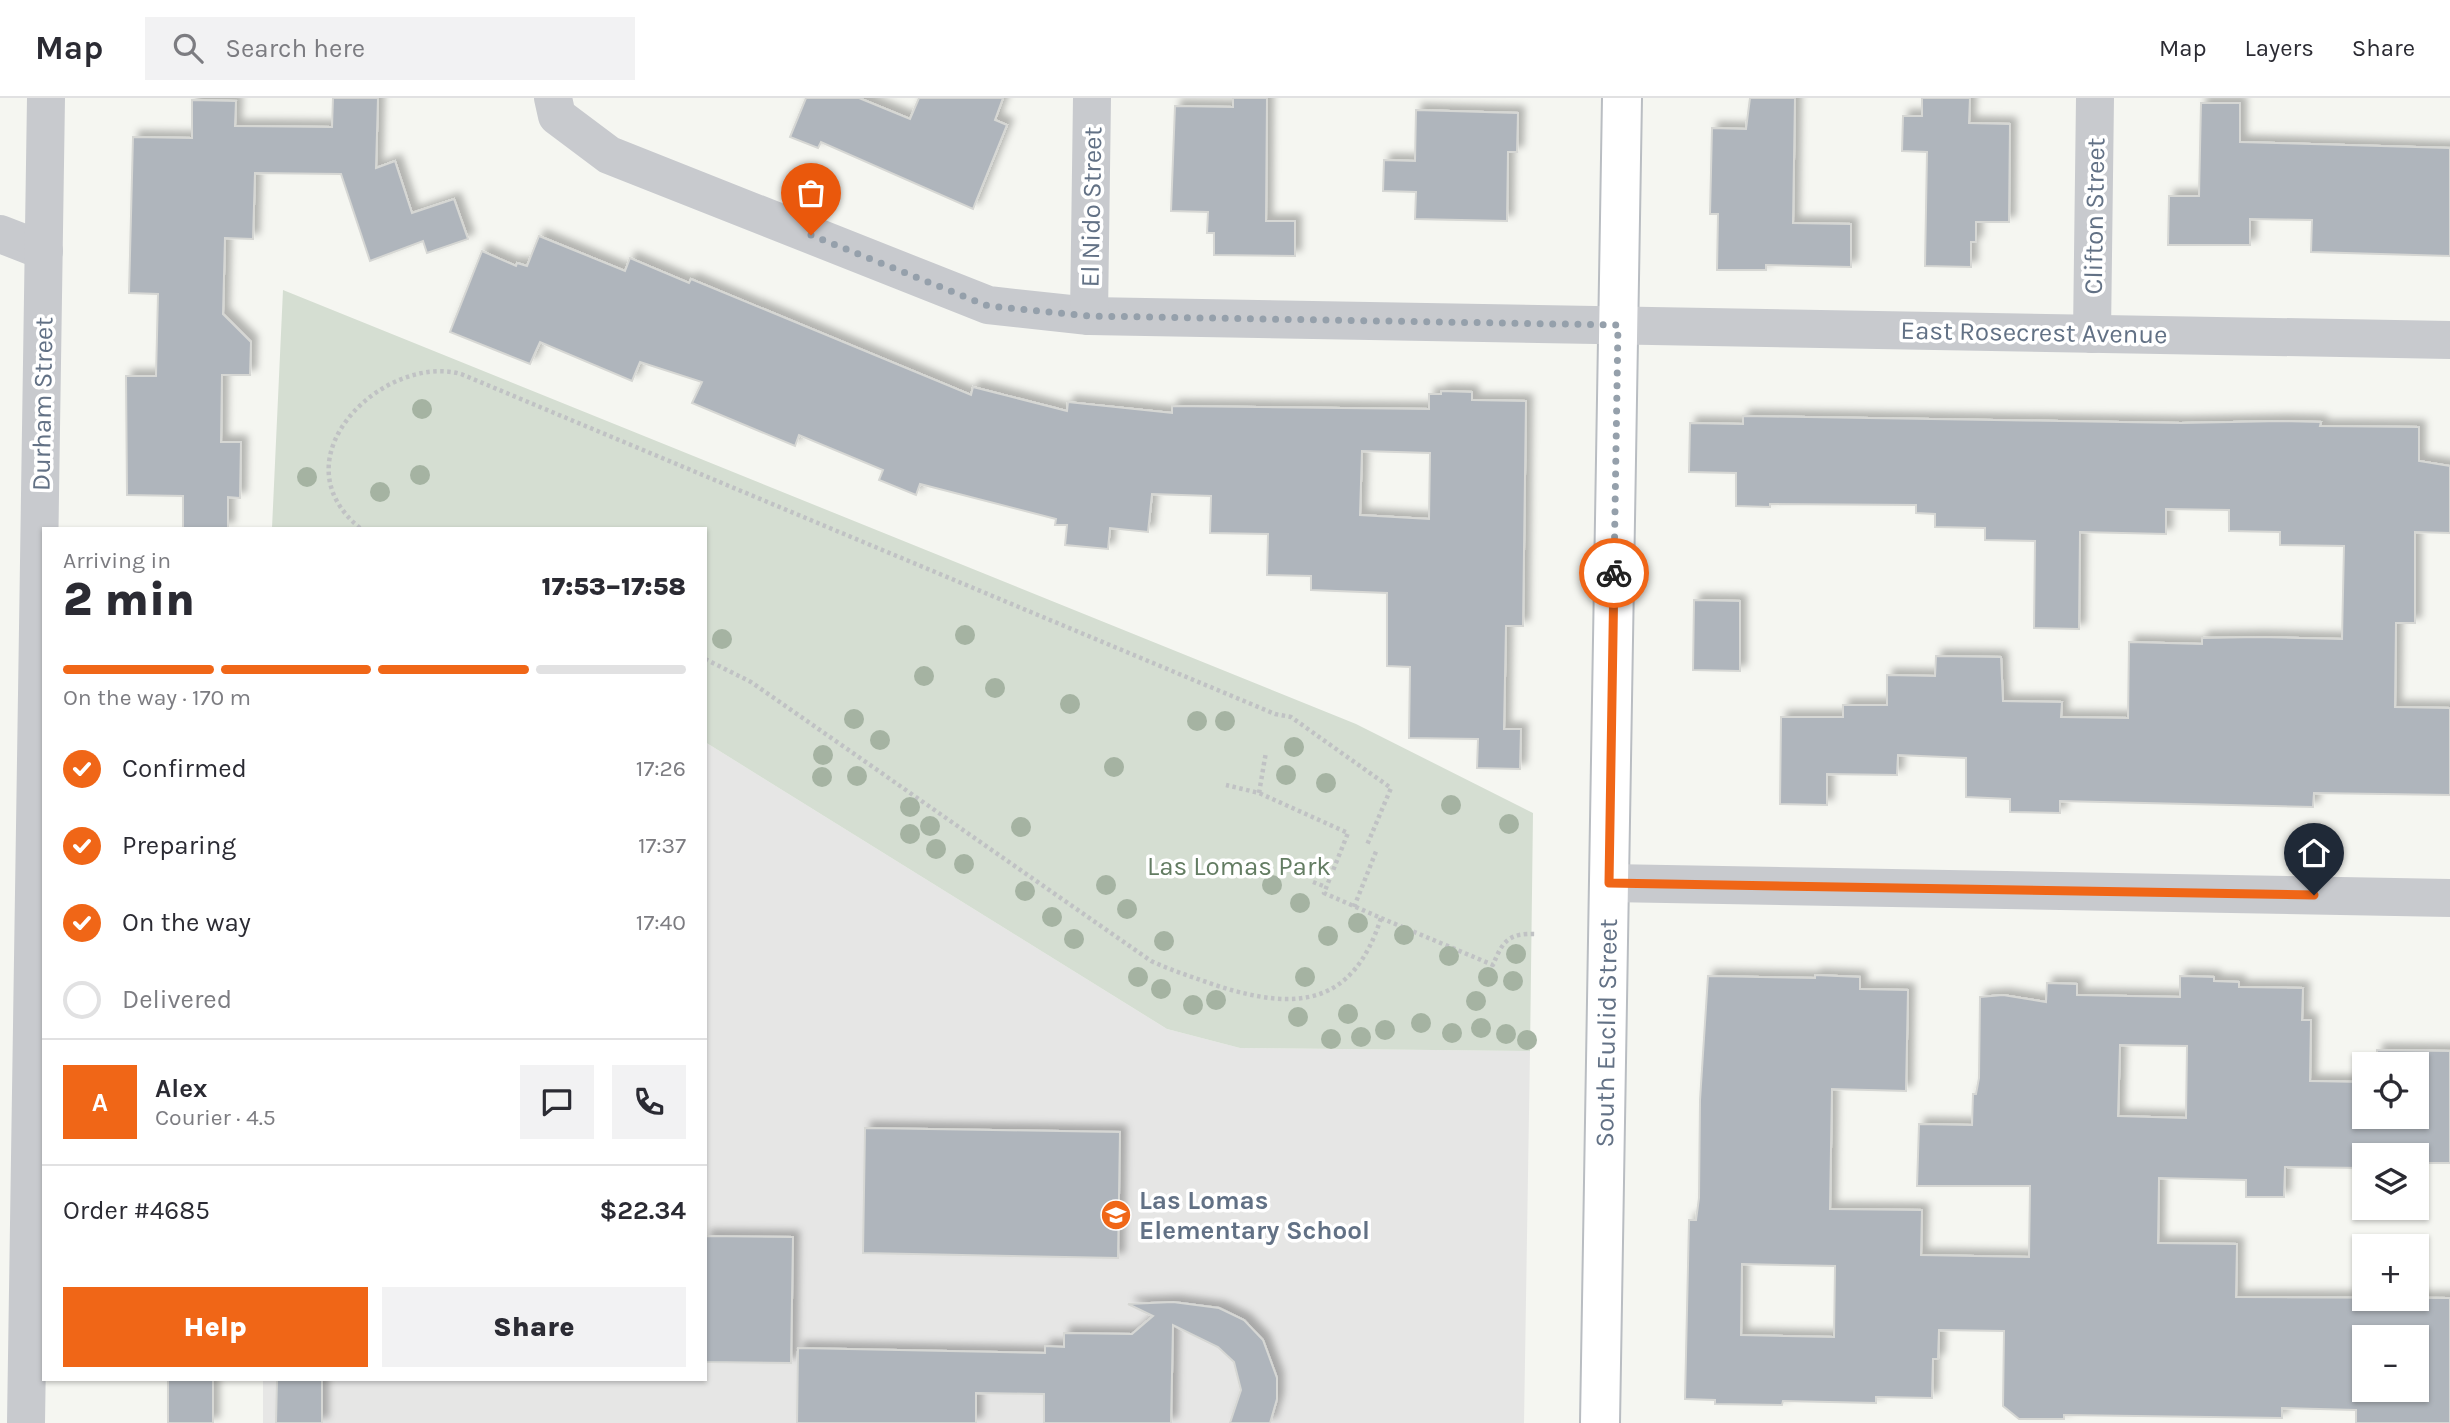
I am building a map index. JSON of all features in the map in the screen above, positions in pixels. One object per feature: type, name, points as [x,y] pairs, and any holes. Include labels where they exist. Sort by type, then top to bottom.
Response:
[{"type":"main road","name":"South Euclid Street","points":[[1600,1423],[1622,98]]},
{"type":"street","name":"Durham Street","points":[[26,1423],[46,98]]},
{"type":"street","name":"El Nido Street","points":[[1089,316],[1092,98]]},
{"type":"street","name":"Clifton Street","points":[[2092,334],[2095,98]]},
{"type":"street","name":"East Rosecrest Avenue","points":[[555,107],[609,155],[988,306],[1089,316],[2450,340]]},
{"type":"street","points":[[0,234],[44,251]]},
{"type":"street","points":[[1609,883],[2450,898]]},
{"type":"path","points":[[359,527],[344,516],[336,503],[329,475],[332,441],[341,425],[353,410],[393,384],[433,372],[447,370],[461,374],[1275,714],[1292,717],[1391,788],[1367,845]]},
{"type":"path","points":[[707,660],[751,682],[1152,961],[1173,971],[1242,993],[1287,1000],[1317,997],[1354,972],[1370,950],[1381,918]]},
{"type":"path","points":[[1259,793],[1266,752]]},
{"type":"path","points":[[1226,785],[1259,793],[1348,833],[1324,893],[1493,965],[1502,943],[1511,936],[1537,934]]},
{"type":"path","points":[[1354,906],[1377,849]]},
{"type":"path","points":[[1313,882],[1326,887]]},
{"type":"shaded area","name":"Las Lomas Elementary School","points":[[707,743],[1167,1029],[1240,1048],[1530,1051],[1524,1423],[263,1423],[263,1381],[707,1381]]},
{"type":"green space","name":"Las Lomas Park","points":[[283,290],[1356,724],[1533,813],[1530,1051],[1240,1048],[1167,1029],[707,743],[707,527],[272,527]]},
{"type":"building","points":[[333,98],[378,98],[376,168],[395,161],[412,213],[454,199],[468,239],[427,253],[423,241],[370,261],[341,174],[255,173],[253,239],[225,238],[223,314],[251,342],[250,375],[222,375],[221,442],[241,442],[240,498],[228,497],[228,527],[183,527],[183,496],[127,495],[126,376],[156,376],[158,294],[129,293],[133,137],[192,138],[192,100],[236,101],[235,126],[332,127]]},
{"type":"building","points":[[806,98],[859,98],[910,119],[919,98],[1003,98],[995,120],[1007,125],[973,209],[821,142],[818,148],[790,137]]},
{"type":"building","points":[[1233,98],[1267,98],[1266,221],[1295,221],[1295,256],[1214,255],[1214,233],[1207,233],[1208,212],[1171,211],[1175,106],[1233,107]]},
{"type":"building","points":[[1750,98],[1795,98],[1793,223],[1851,224],[1851,267],[1766,265],[1766,270],[1717,270],[1718,214],[1710,214],[1712,128],[1746,129]]},
{"type":"building","points":[[1922,98],[1970,98],[1969,123],[2010,124],[2009,222],[1976,222],[1976,242],[1971,242],[1971,267],[1925,266],[1927,152],[1902,151],[1903,116],[1922,116]]},
{"type":"building","points":[[2201,103],[2240,103],[2240,142],[2450,148],[2450,256],[2311,252],[2312,220],[2250,219],[2250,245],[2168,245],[2169,196],[2199,196]]},
{"type":"building","points":[[1416,110],[1518,113],[1517,152],[1508,152],[1507,221],[1415,219],[1416,192],[1383,191],[1384,160],[1415,161]]},
{"type":"building","points":[[539,236],[625,271],[630,258],[689,283],[691,279],[971,395],[973,387],[1067,411],[1068,402],[1172,413],[1172,406],[1429,409],[1429,394],[1441,394],[1441,391],[1472,392],[1472,400],[1526,401],[1523,626],[1506,626],[1504,729],[1521,729],[1520,769],[1477,768],[1478,739],[1409,738],[1410,667],[1387,666],[1387,593],[1311,590],[1311,576],[1267,575],[1268,534],[1210,533],[1211,496],[1152,494],[1148,532],[1110,528],[1108,549],[1065,545],[1067,525],[1055,525],[1056,519],[920,484],[916,495],[879,480],[883,470],[799,435],[795,446],[692,403],[702,382],[640,362],[632,381],[540,342],[530,364],[450,332],[482,251],[516,266],[517,263],[527,266]],"holes":[[[1362,451],[1430,453],[1429,519],[1360,515]]]},
{"type":"building","points":[[1743,416],[2181,423],[2282,421],[2321,422],[2320,426],[2419,427],[2419,461],[2450,466],[2450,533],[2415,532],[2415,623],[2396,623],[2395,707],[2450,708],[2450,795],[2314,793],[2313,807],[2060,801],[2060,813],[2010,812],[2010,799],[1966,797],[1966,758],[1898,755],[1897,775],[1827,774],[1827,805],[1780,804],[1781,717],[1843,717],[1843,705],[1887,705],[1887,675],[1935,676],[1936,656],[2001,657],[2003,701],[2062,702],[2061,717],[2128,718],[2129,642],[2202,644],[2202,638],[2258,637],[2342,639],[2344,546],[2280,545],[2280,532],[2229,531],[2229,510],[2166,509],[2166,534],[2080,532],[2079,629],[2034,628],[2035,541],[1985,540],[1985,528],[1935,527],[1935,514],[1916,513],[1916,505],[1736,506],[1736,473],[1689,472],[1690,423],[1743,424]]},
{"type":"building","points":[[1694,600],[1740,601],[1740,671],[1693,670]]},
{"type":"building","points":[[1708,976],[1860,977],[1860,989],[1908,990],[1906,1091],[1832,1089],[1830,1209],[1922,1210],[1921,1255],[2029,1257],[2030,1186],[1917,1186],[1919,1124],[1972,1125],[1973,1094],[1976,1094],[1979,1078],[1980,997],[2003,995],[2046,1002],[2047,983],[2077,984],[2077,995],[2180,997],[2180,976],[2214,977],[2214,981],[2239,982],[2239,987],[2303,988],[2302,1020],[2311,1020],[2310,1081],[2352,1082],[2352,1129],[2429,1129],[2429,1052],[2377,1050],[2450,1051],[2450,1163],[2429,1163],[2429,1143],[2352,1143],[2352,1168],[2285,1167],[2284,1197],[2246,1197],[2246,1180],[2159,1178],[2158,1243],[2237,1244],[2236,1297],[2352,1298],[2352,1311],[2429,1311],[2429,1298],[2450,1298],[2450,1423],[2356,1423],[2356,1410],[2282,1408],[2282,1418],[2064,1415],[2064,1419],[2019,1419],[2003,1406],[2004,1331],[1939,1330],[1938,1359],[1933,1359],[1932,1398],[1876,1397],[1876,1403],[1783,1401],[1782,1405],[1715,1404],[1715,1400],[1685,1399],[1689,1220],[1696,1220],[1699,1198],[1700,1100]],"holes":[[[2120,1045],[2187,1046],[2186,1118],[2118,1116]],[[1742,1264],[1835,1266],[1834,1337],[1741,1335]]]},
{"type":"building","points":[[865,1128],[1120,1132],[1118,1258],[863,1253]]},
{"type":"building","points":[[707,1236],[793,1237],[791,1363],[707,1362]]},
{"type":"building","points":[[1173,1302],[1219,1308],[1244,1320],[1263,1340],[1277,1378],[1277,1399],[1270,1423],[1230,1423],[1241,1390],[1234,1362],[1218,1347],[1173,1325],[1171,1423],[1044,1423],[1044,1394],[976,1393],[976,1423],[797,1423],[798,1348],[1045,1353],[1045,1346],[1064,1347],[1064,1333],[1132,1334],[1153,1316],[1128,1304]]},
{"type":"building","points":[[168,1381],[213,1381],[213,1423],[168,1423]]},
{"type":"building","points":[[277,1381],[322,1381],[322,1423],[276,1423]]},
{"type":"way so far","points":[[811,235],[988,306],[1089,316],[1618,325],[1614,573]]},
{"type":"place","name":"Las Lomas Elementary School","points":[[1116,1215]]},
{"type":"route","points":[[1614,573],[1609,883],[2314,895]]}]
